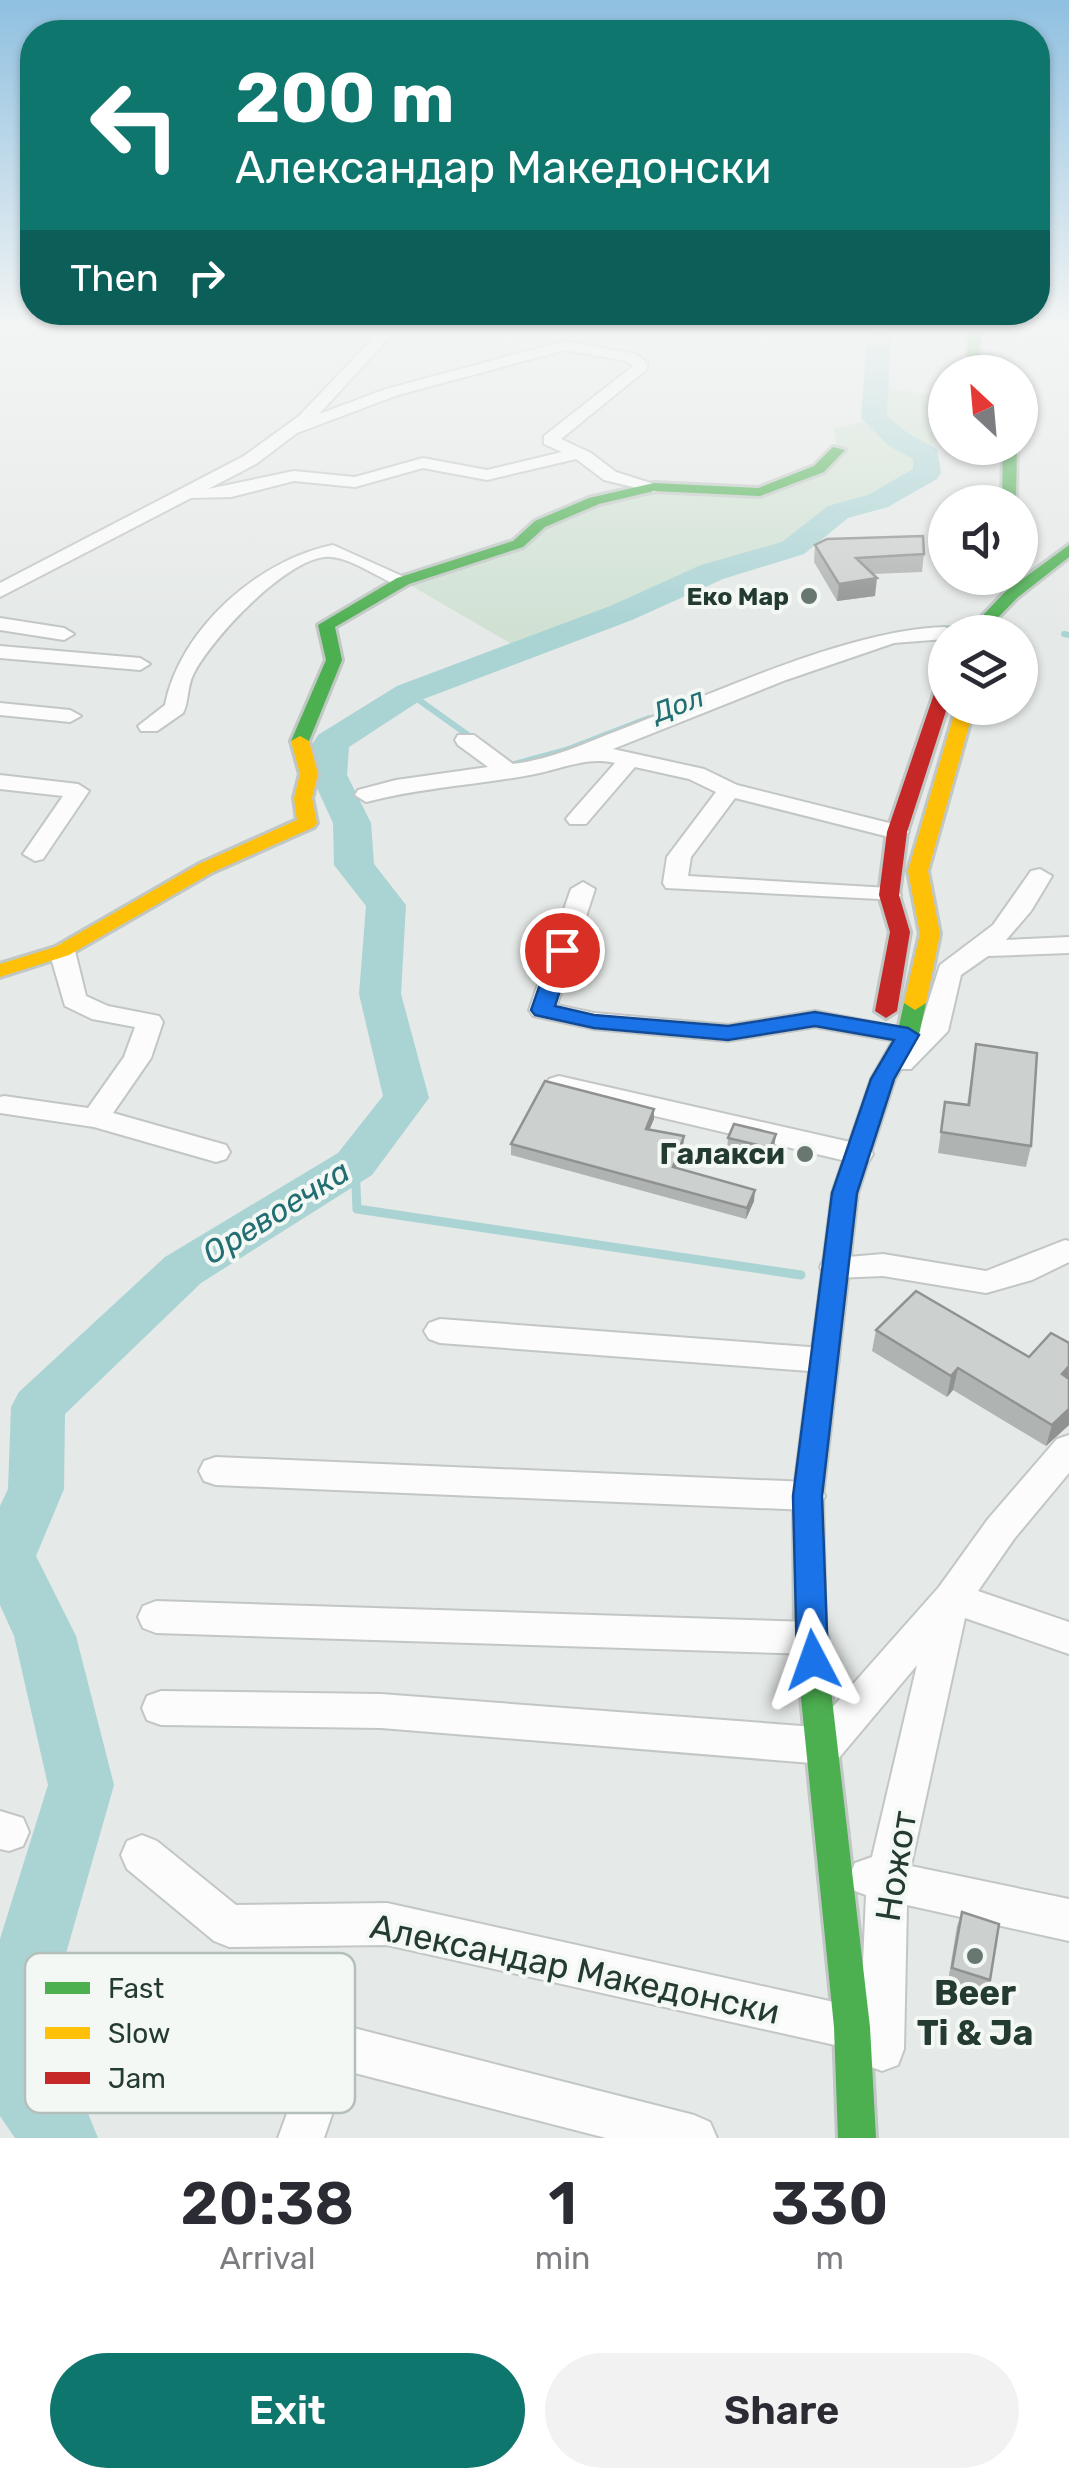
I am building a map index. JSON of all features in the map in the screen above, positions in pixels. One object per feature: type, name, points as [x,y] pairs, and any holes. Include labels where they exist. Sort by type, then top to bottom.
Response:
[{"type":"street","points":[[0,592],[250,460],[292,429]]},
{"type":"street","points":[[564,429],[550,440],[610,476],[654,487],[760,492],[819,470],[838,450]]},
{"type":"street","points":[[181,496],[231,492],[294,476],[370,480],[422,463],[487,476],[577,454]]},
{"type":"street","points":[[0,971],[62,951],[206,868],[307,824],[303,798],[309,774],[299,743],[334,660],[326,626],[403,581],[518,544],[540,524],[594,501],[654,487]]},
{"type":"street","points":[[1038,573],[1069,550]]},
{"type":"street","points":[[149,726],[175,708],[181,677],[223,617],[273,575],[307,556],[332,551],[403,581]]},
{"type":"street","points":[[1038,580],[1069,566]]},
{"type":"street","points":[[991,615],[1010,595]]},
{"type":"street","points":[[0,624],[64,634]]},
{"type":"street","points":[[558,762],[411,781],[370,802],[558,762],[596,752],[616,739],[652,725],[887,639],[928,634]]},
{"type":"street","points":[[0,652],[140,664]]},
{"type":"street","points":[[0,708],[70,716]]},
{"type":"street","points":[[894,1033],[900,932],[888,895],[896,832],[932,725]]},
{"type":"street","points":[[857,2138],[867,2030],[834,1871],[810,1638],[808,1496],[845,1193],[894,1033],[930,934],[918,871],[961,725]]},
{"type":"street","points":[[466,740],[506,770]]},
{"type":"street","points":[[596,752],[696,774],[729,790],[896,832]]},
{"type":"street","points":[[578,819],[631,758]]},
{"type":"street","points":[[0,782],[78,791],[35,854]]},
{"type":"street","points":[[729,790],[679,857],[675,883],[888,895]]},
{"type":"street","points":[[883,1079],[935,1031],[949,971],[986,948],[1023,909],[1040,876]]},
{"type":"street","points":[[583,889],[542,1010],[594,1022],[728,1033],[815,1019],[894,1033]]},
{"type":"street","points":[[986,948],[1069,945]]},
{"type":"street","points":[[62,951],[74,1000],[102,1014],[150,1022],[137,1058],[95,1118]]},
{"type":"street","points":[[559,1085],[860,1154]]},
{"type":"street","points":[[4,1104],[95,1118],[216,1152]]},
{"type":"street","points":[[835,1268],[883,1265],[986,1282],[1066,1252]]},
{"type":"street","points":[[440,1331],[822,1360]]},
{"type":"street","name":"Ножот","points":[[824,1746],[952,1598],[1001,1529],[1069,1449]]},
{"type":"street","points":[[216,1471],[808,1496]]},
{"type":"street","points":[[952,1598],[1069,1638]]},
{"type":"street","name":"Ножот","points":[[876,2138],[883,2116],[867,2030],[888,1880],[952,1598]]},
{"type":"street","points":[[156,1618],[810,1638]]},
{"type":"street","points":[[162,1708],[381,1712],[824,1746]]},
{"type":"street","name":"Александар Македонски","points":[[142,1855],[229,1926],[388,1924],[867,2030]]},
{"type":"street","points":[[834,1871],[1069,1920]]},
{"type":"street","points":[[355,2050],[694,2138]]},
{"type":"street","points":[[301,2138],[310,2113]]},
{"type":"green space","points":[[835,429],[928,429],[927,473],[878,501],[838,512],[793,548],[712,572],[621,613],[522,650],[403,581],[518,544],[540,524],[654,487],[760,492],[838,451]]},
{"type":"building","points":[[923,536],[924,554],[856,558],[877,578],[839,584],[815,545],[827,539]]},
{"type":"building","points":[[976,1044],[1037,1053],[1031,1146],[941,1132],[945,1102],[969,1105]]},
{"type":"building","points":[[545,1081],[654,1109],[646,1129],[684,1136],[673,1167],[755,1190],[747,1208],[511,1144]]},
{"type":"building","points":[[734,1124],[776,1134],[770,1148],[728,1138]]},
{"type":"building","points":[[916,1291],[1029,1357],[1051,1333],[1069,1343],[1069,1366],[1062,1374],[1069,1379],[1069,1409],[1052,1425],[958,1368],[951,1376],[876,1330]]},
{"type":"building","points":[[962,1912],[999,1924],[990,1980],[952,1968]]},
{"type":"waterway","name":"Оревоечка","points":[[31,1953],[81,1785],[45,1636],[7,1556],[36,1489],[38,1407],[183,1270],[355,1164],[406,1098],[380,994],[386,905],[354,865],[352,823],[329,775],[331,743],[409,693],[621,613],[712,572],[793,548],[838,512],[878,501],[927,473],[927,455],[886,429]]},
{"type":"waterway","name":"Дол","points":[[1064,634],[1069,635]]},
{"type":"waterway","name":"Дол","points":[[409,693],[475,740]]},
{"type":"waterway","name":"Дол","points":[[511,765],[566,750],[649,718]]},
{"type":"waterway","points":[[355,1164],[357,1209],[801,1275]]},
{"type":"waterway","name":"Оревоечка","points":[[25,1972],[19,1992],[25,2088]]},
{"type":"waterway","name":"Оревоечка","points":[[42,2113],[60,2138]]},
{"type":"traffic: fast","points":[[300,741],[334,660],[326,625],[403,581],[518,544],[540,524],[594,501],[654,487],[760,492],[819,469],[838,450]]},
{"type":"traffic: fast","points":[[1009,485],[1010,465]]},
{"type":"traffic: fast","points":[[992,615],[1069,550]]},
{"type":"traffic: fast","points":[[857,2138],[852,2027],[810,1638],[808,1496],[845,1193],[883,1079],[908,1035],[915,1003]]},
{"type":"traffic: slow","points":[[915,1003],[930,934],[918,871],[960,725]]},
{"type":"traffic: slow","points":[[0,971],[62,951],[206,868],[307,823],[303,798],[309,774],[300,741]]},
{"type":"traffic: jam","points":[[886,1011],[900,932],[889,895],[897,832],[933,725]]},
{"type":"place","name":"Еко Мар","points":[[809,596]]},
{"type":"place","name":"Галакси","points":[[805,1154]]},
{"type":"place","name":"Beer Ti & Ja","points":[[975,1956]]},
{"type":"route","points":[[562,950],[542,1010],[594,1022],[728,1033],[815,1019],[908,1035],[883,1079],[845,1193],[808,1496],[813,1660]]}]
